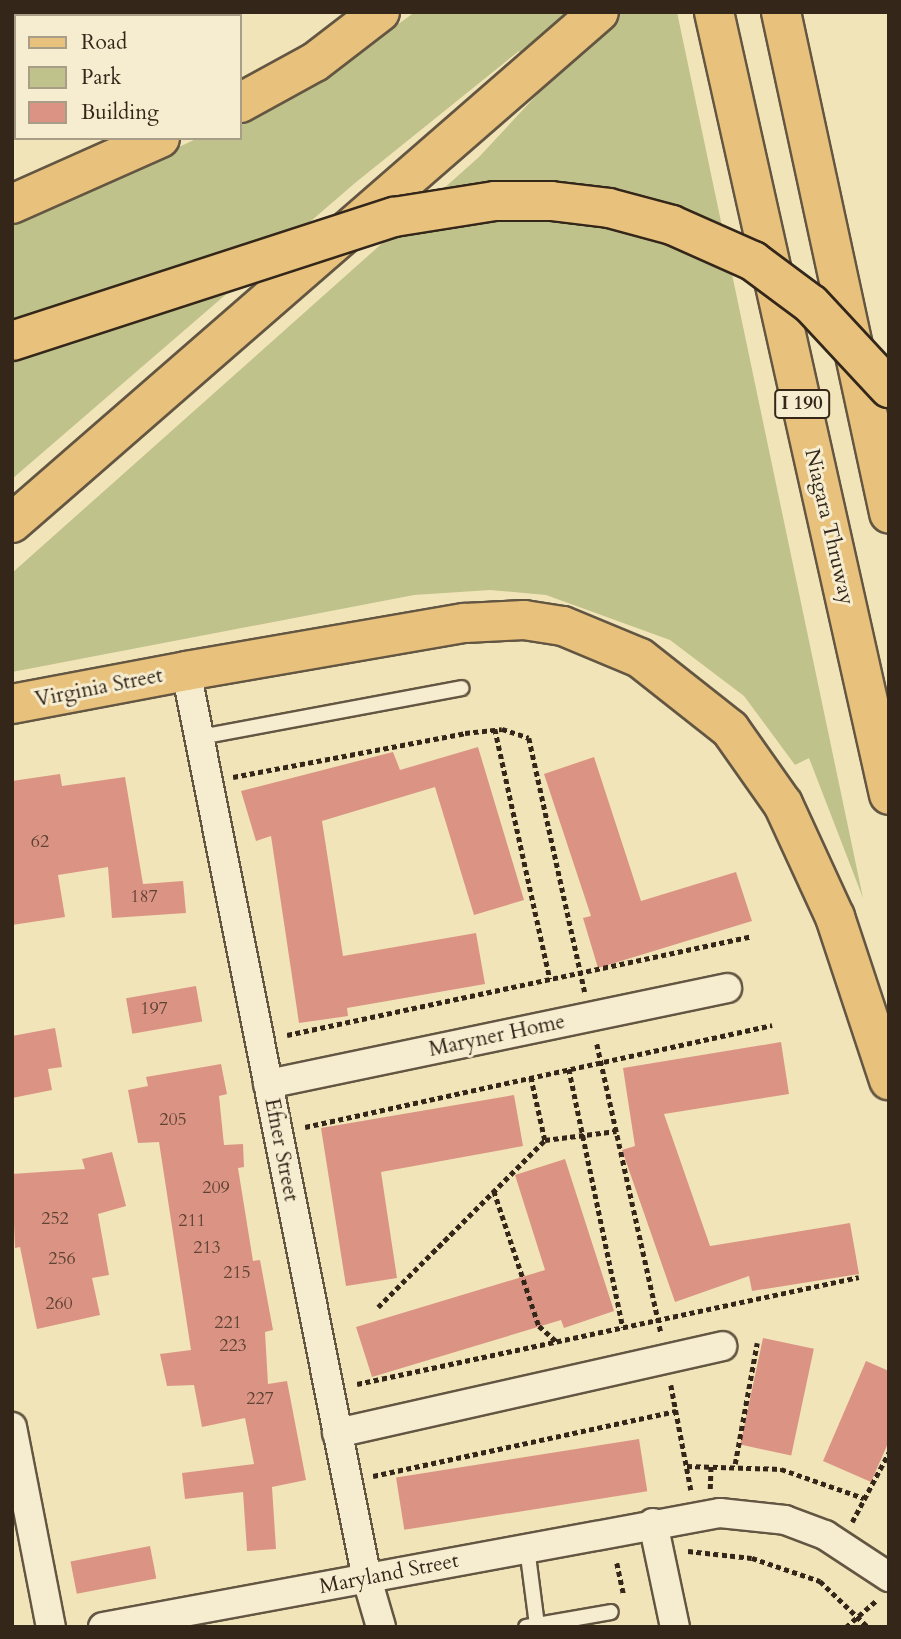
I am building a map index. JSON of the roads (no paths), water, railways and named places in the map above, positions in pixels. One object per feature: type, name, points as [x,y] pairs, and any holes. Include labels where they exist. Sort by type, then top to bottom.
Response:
[{"type":"main road","points":[[242,102],[315,62],[380,12]]},
{"type":"main road","points":[[12,523],[599,12]]},
{"type":"main road","name":"Niagara Thruway","points":[[714,12],[889,795]]},
{"type":"main road","name":"I 190","points":[[781,12],[889,513]]},
{"type":"main road","points":[[12,204],[156,140]]},
{"type":"main road","points":[[12,341],[394,217],[495,201],[551,201],[609,208],[672,225],[744,256],[811,304],[889,388]]},
{"type":"main road","name":"Virginia Street","points":[[12,704],[465,623],[524,620],[563,626],[640,658],[730,729],[783,804],[835,917],[889,1080]]},
{"type":"street","name":"Efner Street","points":[[186,671],[337,1433],[367,1579],[381,1627]]},
{"type":"street","name":"Maryner Home","points":[[268,1084],[727,988]]},
{"type":"street","points":[[337,1433],[722,1346]]},
{"type":"street","points":[[12,1427],[51,1627]]},
{"type":"street","name":"Maryland Street","points":[[103,1627],[527,1548],[674,1515],[720,1513],[785,1520],[841,1543],[889,1577]]},
{"type":"street","points":[[674,1515],[675,1627]]},
{"type":"lane","points":[[200,737],[461,688]]},
{"type":"lane","points":[[527,1548],[532,1626],[611,1612]]}]
